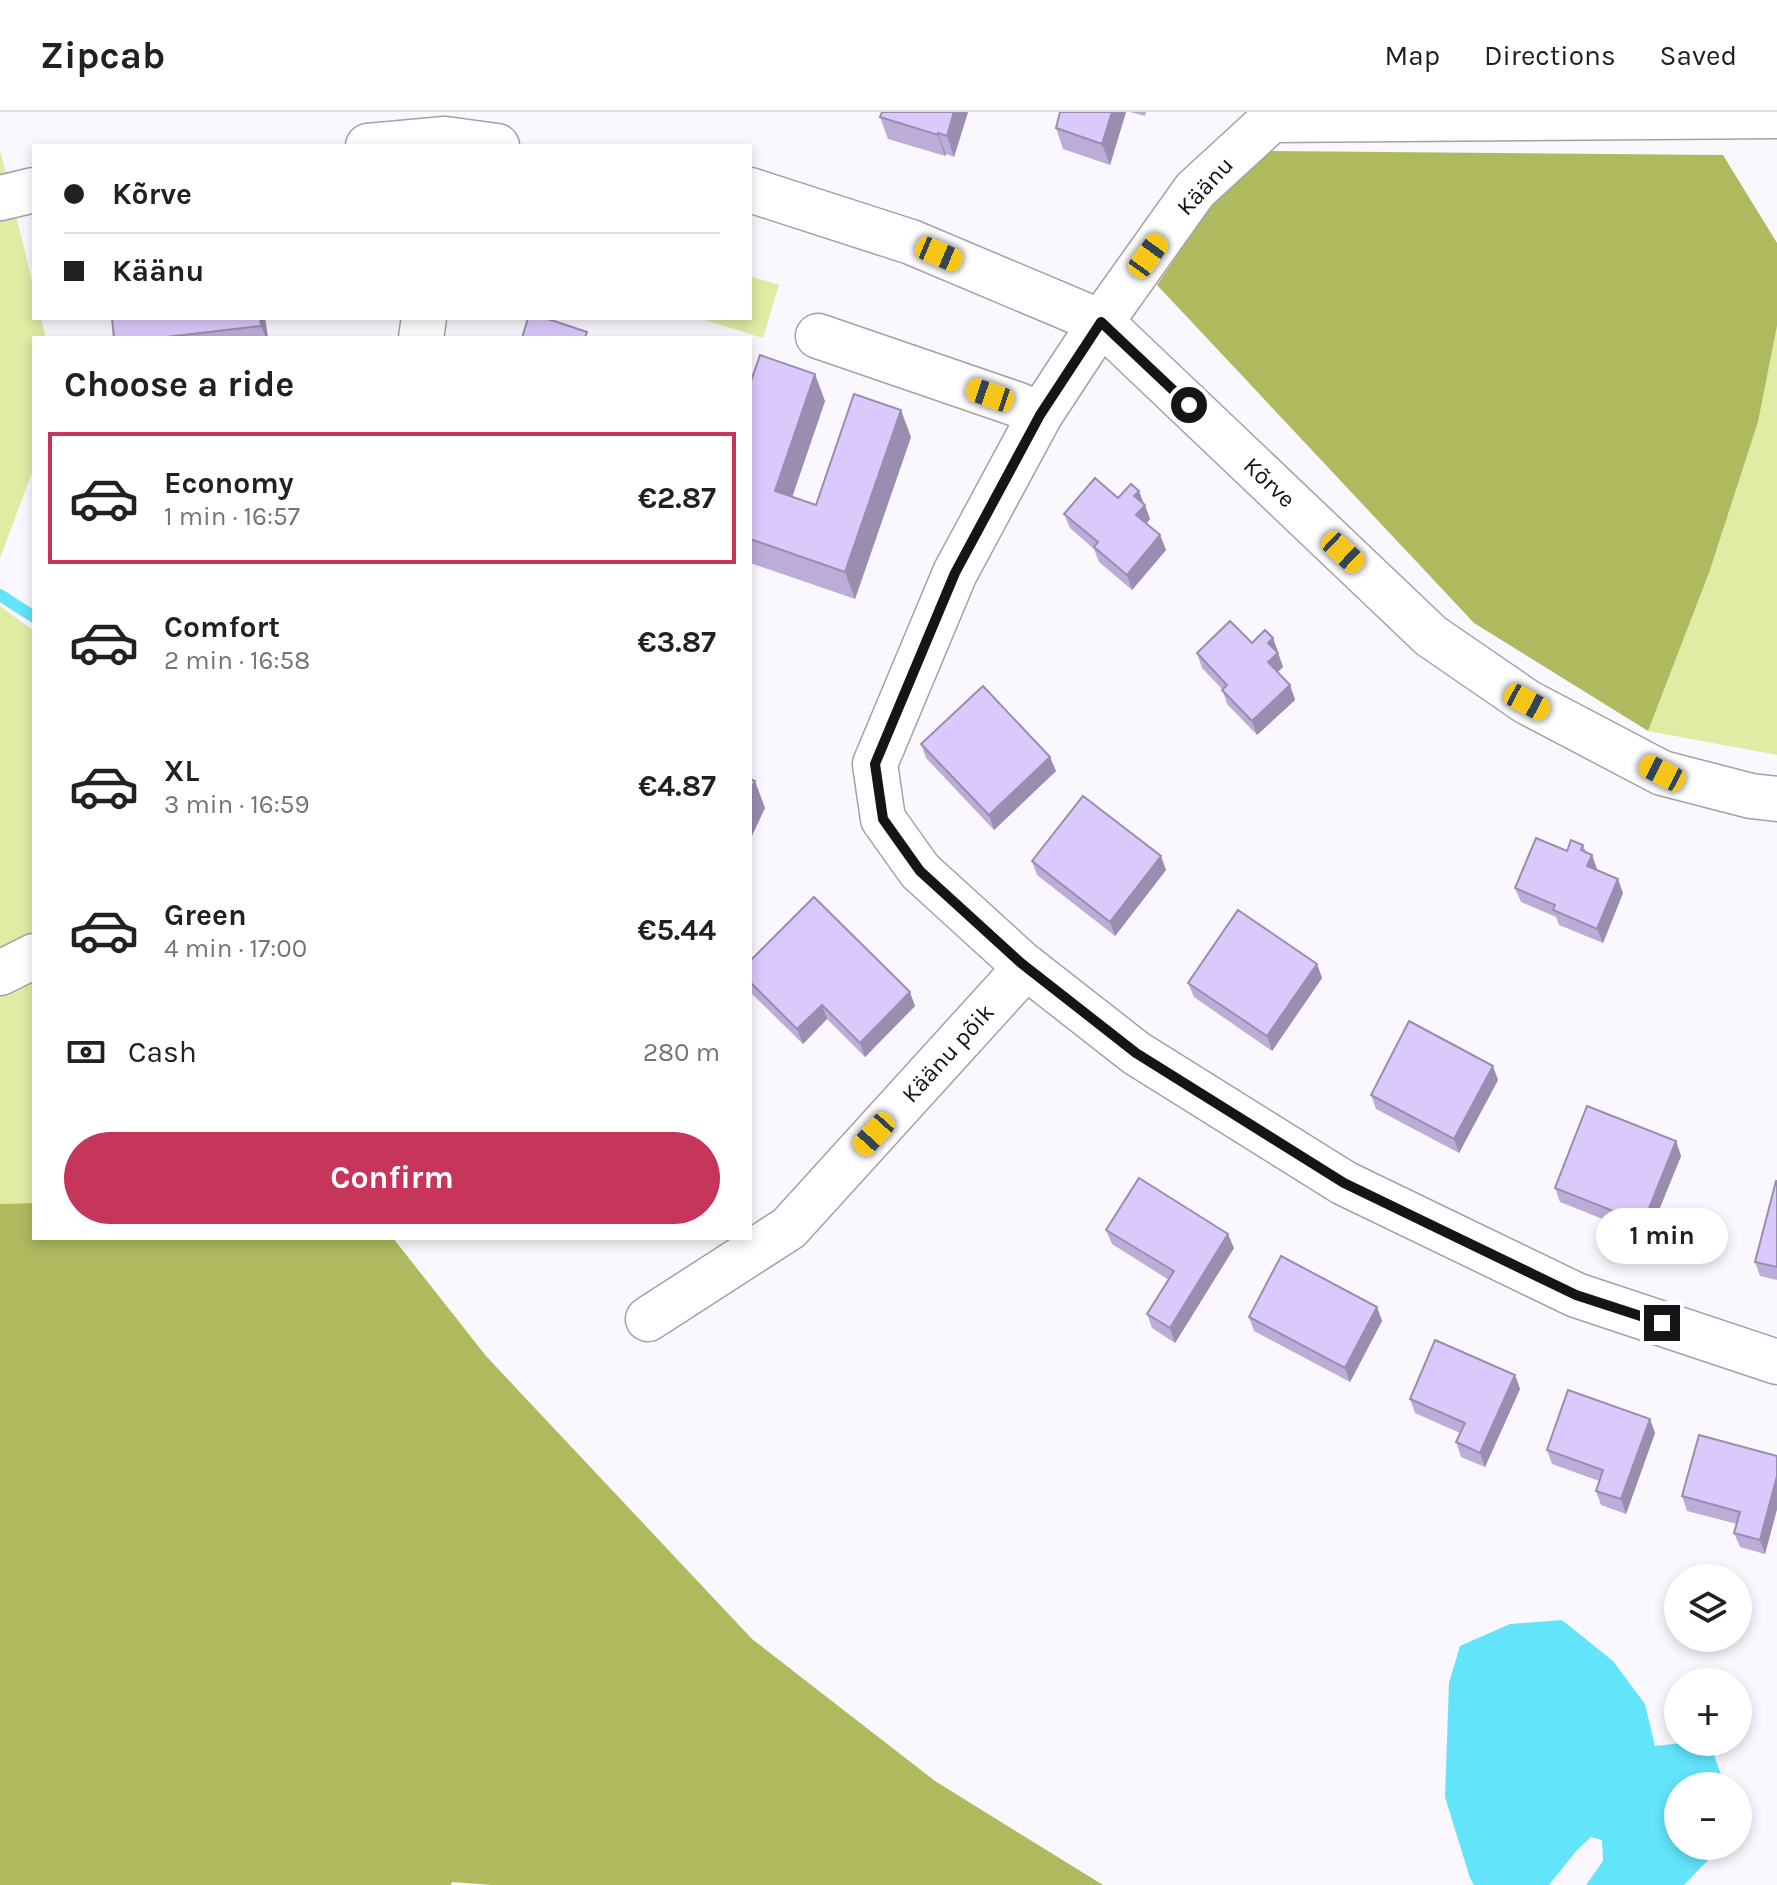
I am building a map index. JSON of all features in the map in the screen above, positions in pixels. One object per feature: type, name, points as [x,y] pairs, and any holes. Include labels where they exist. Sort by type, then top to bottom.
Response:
[{"type":"street","points":[[1275,116],[1777,116]]},
{"type":"street","name":"Käänu","points":[[1275,116],[1195,190],[1101,322],[1040,415],[955,573],[875,764],[883,819],[920,871],[1026,967],[1136,1053],[1344,1183],[1576,1295],[1777,1362]]},
{"type":"street","points":[[379,144],[447,132],[490,144]]},
{"type":"street","points":[[0,198],[32,190]]},
{"type":"street","name":"Kõrve","points":[[752,191],[911,242],[1101,322],[1431,636],[1527,702],[1662,773],[1751,796],[1777,799]]},
{"type":"street","points":[[818,336],[1040,415]]},
{"type":"street","points":[[0,973],[32,957]]},
{"type":"street","name":"Käänu põik","points":[[648,1319],[789,1228],[1026,967]]},
{"type":"green space","points":[[0,150],[32,281],[32,320],[42,320],[46,336],[32,336],[32,472],[0,558]]},
{"type":"green space","points":[[1271,151],[1723,155],[1777,243],[1777,326],[1758,422],[1709,573],[1648,731],[1474,623],[1157,285],[1206,213],[1259,155]]},
{"type":"green space","points":[[752,277],[779,285],[763,338],[704,320],[752,320]]},
{"type":"green space","points":[[1777,326],[1777,755],[1648,731],[1709,573],[1758,422]]},
{"type":"green space","points":[[0,606],[32,630],[32,1203],[0,1204]]},
{"type":"green space","points":[[32,1203],[32,1240],[395,1240],[486,1356],[752,1639],[935,1781],[1103,1885],[492,1885],[452,1882],[451,1885],[0,1885],[0,1204]]},
{"type":"water","points":[[1562,1620],[1613,1661],[1645,1704],[1655,1746],[1664,1745],[1664,1756],[1714,1756],[1720,1772],[1664,1772],[1664,1860],[1708,1860],[1684,1885],[1586,1885],[1603,1861],[1602,1840],[1591,1837],[1549,1885],[1474,1885],[1445,1797],[1449,1683],[1460,1646],[1510,1624]]},
{"type":"building","points":[[882,112],[954,112],[947,136],[880,117]]},
{"type":"building","points":[[1060,112],[1112,112],[1102,144],[1056,128]]},
{"type":"building","points":[[112,320],[260,320],[261,326],[175,336],[114,336]]},
{"type":"building","points":[[527,320],[551,320],[587,332],[586,336],[523,336]]},
{"type":"building","points":[[760,355],[815,374],[775,491],[816,505],[854,394],[901,410],[845,572],[752,540],[752,378]]},
{"type":"building","points":[[1095,478],[1118,498],[1131,484],[1139,491],[1134,496],[1145,505],[1136,515],[1160,535],[1127,575],[1094,547],[1098,542],[1064,514]]},
{"type":"building","points":[[1230,621],[1252,643],[1265,630],[1273,638],[1268,643],[1278,653],[1268,662],[1290,685],[1252,721],[1222,690],[1227,685],[1197,653]]},
{"type":"building","points":[[983,686],[1050,757],[989,815],[921,744]]},
{"type":"building","points":[[1083,796],[1161,856],[1110,922],[1032,861]]},
{"type":"building","points":[[1536,838],[1567,851],[1571,840],[1583,845],[1581,850],[1592,855],[1587,866],[1618,879],[1597,929],[1553,910],[1555,905],[1515,888]]},
{"type":"building","points":[[814,897],[910,992],[860,1043],[822,1005],[797,1029],[752,984],[752,959]]},
{"type":"building","points":[[1238,910],[1317,964],[1267,1036],[1188,983]]},
{"type":"building","points":[[1409,1021],[1493,1066],[1454,1139],[1371,1095]]},
{"type":"building","points":[[1587,1106],[1676,1141],[1643,1223],[1555,1188]]},
{"type":"building","points":[[1139,1178],[1228,1234],[1170,1328],[1147,1314],[1174,1271],[1106,1230]]},
{"type":"building","points":[[1777,1181],[1777,1267],[1755,1262]]},
{"type":"building","points":[[1281,1256],[1377,1307],[1345,1368],[1249,1317]]},
{"type":"building","points":[[1435,1340],[1515,1375],[1480,1453],[1456,1442],[1465,1423],[1410,1399]]},
{"type":"building","points":[[1568,1390],[1650,1419],[1621,1499],[1596,1491],[1603,1470],[1547,1450]]},
{"type":"building","points":[[1699,1435],[1777,1456],[1777,1476],[1760,1540],[1734,1533],[1740,1512],[1682,1496]]},
{"type":"waterway","points":[[0,595],[32,616]]},
{"type":"route","points":[[1189,405],[1101,322],[1040,415],[955,573],[875,764],[883,819],[920,871],[1021,963],[1136,1053],[1344,1183],[1576,1295],[1662,1323]]}]
